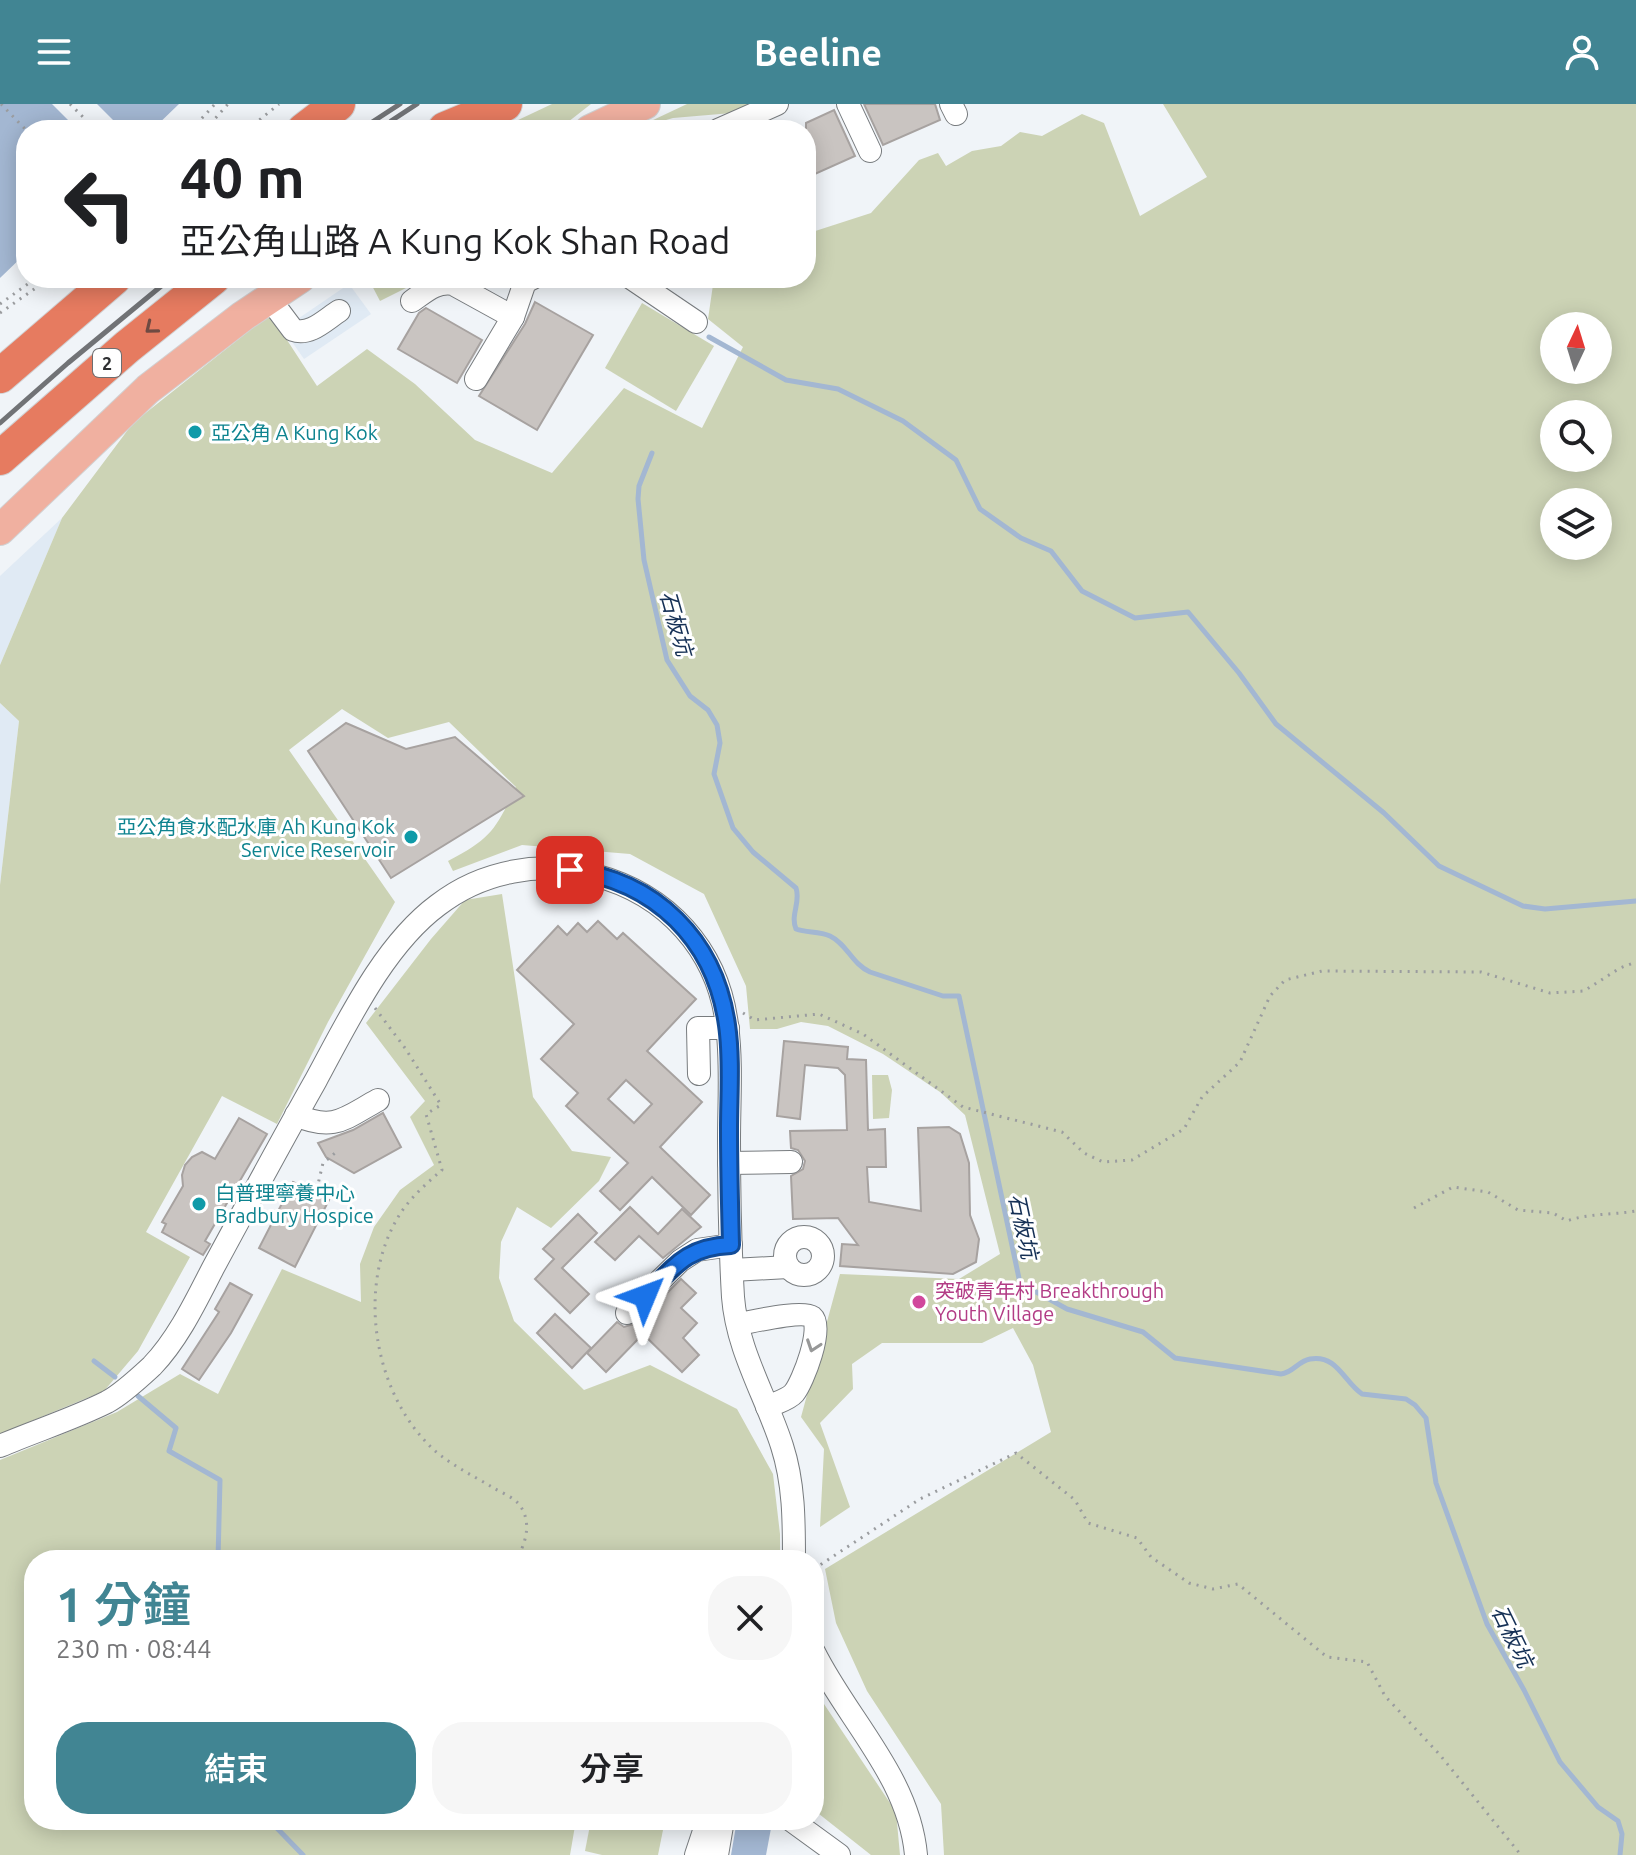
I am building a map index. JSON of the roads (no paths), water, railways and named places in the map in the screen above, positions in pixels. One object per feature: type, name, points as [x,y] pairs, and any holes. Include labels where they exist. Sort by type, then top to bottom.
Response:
[{"type":"highway","points":[[317,120],[338,104]]},
{"type":"highway","points":[[455,120],[475,104]]},
{"type":"highway","points":[[466,120],[505,104]]},
{"type":"highway","points":[[0,376],[102,288]]},
{"type":"highway","name":"2","points":[[0,458],[76,389],[201,288]]},
{"type":"main road","points":[[611,120],[645,104]]},
{"type":"main road","points":[[0,530],[122,412],[204,345],[284,288]]},
{"type":"street","points":[[744,120],[777,104]]},
{"type":"street","points":[[848,104],[870,151]]},
{"type":"street","points":[[412,301],[430,288]]},
{"type":"street","points":[[460,288],[513,317]]},
{"type":"street","points":[[476,379],[513,317],[523,288]]},
{"type":"street","points":[[646,288],[696,322]]},
{"type":"street","points":[[269,298],[293,330],[299,332],[307,331],[339,311]]},
{"type":"street","points":[[0,1446],[110,1400],[154,1364],[189,1313],[342,1032],[388,957],[410,929],[439,904],[468,886],[496,875],[525,869],[554,868],[586,872],[616,880],[641,893],[664,908],[688,930],[705,955],[723,1000],[728,1028],[731,1245],[738,1324],[751,1368],[782,1445],[790,1476],[794,1550]]},
{"type":"street","points":[[699,1074],[698,1028],[728,1028]]},
{"type":"street","points":[[296,1115],[325,1125],[337,1122],[378,1100]]},
{"type":"street","points":[[729,1163],[791,1162]]},
{"type":"street","points":[[627,1313],[680,1261],[697,1250],[731,1245]]},
{"type":"street","points":[[732,1270],[788,1267]]},
{"type":"street","points":[[738,1324],[800,1315],[816,1322],[816,1339],[796,1391],[767,1407]]},
{"type":"street","points":[[824,1668],[892,1780],[909,1818],[916,1855]]},
{"type":"street","points":[[696,1855],[705,1830]]},
{"type":"street","points":[[717,1855],[721,1830]]},
{"type":"street","points":[[805,1830],[839,1855]]},
{"type":"water","points":[[0,104],[179,104],[162,120],[16,120],[16,263],[0,278]]},
{"type":"water","points":[[735,1830],[771,1830],[766,1855],[731,1855]]},
{"type":"waterway","points":[[709,337],[786,380],[838,389],[903,421],[956,460],[980,509],[1021,538],[1051,551],[1082,591],[1135,618],[1188,612],[1239,673],[1276,724],[1384,813],[1439,866],[1523,906],[1545,909],[1636,901]]},
{"type":"waterway","name":"石板坑","points":[[652,453],[639,486],[638,499],[644,560],[667,660],[690,696],[708,710],[717,725],[720,743],[714,774],[733,828],[753,852],[796,888],[796,929],[830,936],[870,972],[943,996],[959,996],[1020,1283],[1067,1309],[1143,1332],[1175,1358],[1281,1374],[1306,1360],[1319,1359],[1334,1365],[1362,1394],[1406,1399],[1415,1405],[1426,1418],[1436,1483],[1487,1624],[1560,1762],[1598,1807],[1618,1821],[1622,1834],[1620,1855]]},
{"type":"waterway","points":[[94,1361],[115,1377]]},
{"type":"waterway","points":[[138,1396],[176,1428],[169,1451],[220,1480],[218,1550]]},
{"type":"waterway","points":[[279,1830],[303,1855]]},
{"type":"railway","points":[[375,120],[400,104]]},
{"type":"railway","points":[[393,120],[417,104]]},
{"type":"railway","points":[[0,423],[159,288]]},
{"type":"place","name":"亞公角 A Kung Kok","points":[[195,432]]},
{"type":"place","name":"亞公角食水配水庫 Ah Kung Kok Service Reservoir","points":[[411,837]]},
{"type":"place","name":"白普理寧養中心 Bradbury Hospice","points":[[199,1204]]},
{"type":"place","name":"突破青年村 Breakthrough Youth Village","points":[[919,1302]]}]
